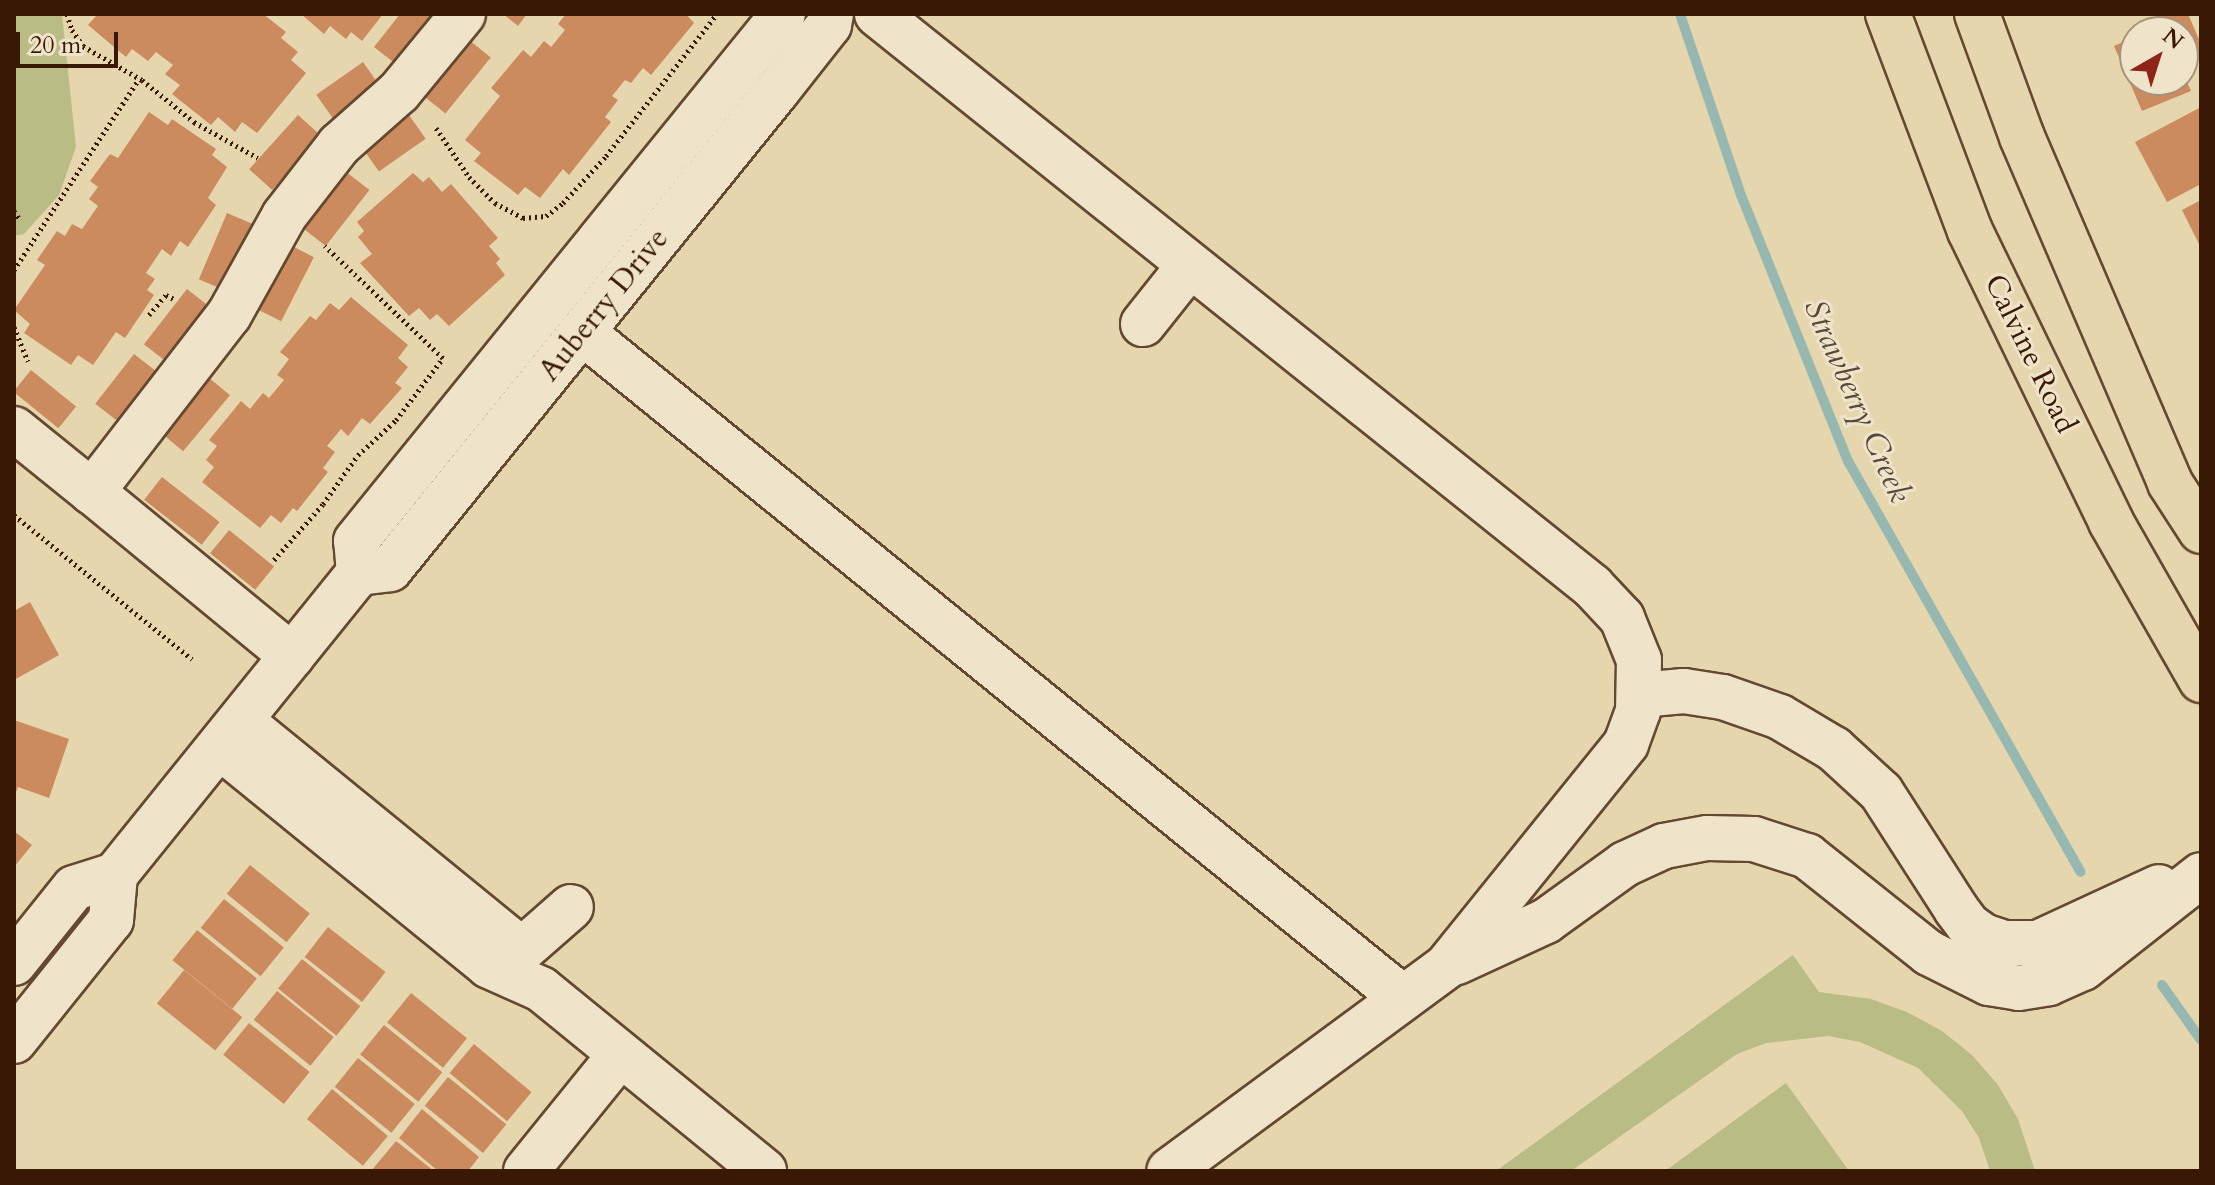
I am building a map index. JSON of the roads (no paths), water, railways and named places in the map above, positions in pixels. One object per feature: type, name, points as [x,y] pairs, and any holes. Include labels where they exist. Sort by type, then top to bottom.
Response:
[{"type":"main road","name":"Calvine Road","points":[[1888,14],[1970,231],[2111,522],[2201,680]]},
{"type":"main road","points":[[1977,14],[2022,137],[2170,483],[2201,531]]},
{"type":"street","points":[[92,492],[229,315],[284,216],[330,157],[399,92],[463,14]]},
{"type":"street","name":"Auberry Drive","points":[[783,14],[356,541],[359,573],[390,569],[796,67],[829,25],[831,14]]},
{"type":"street","points":[[877,14],[1608,602],[1633,637],[1639,660],[1640,695],[1635,727],[1611,765],[1447,966]]},
{"type":"street","points":[[1143,324],[1190,265]]},
{"type":"street","points":[[582,332],[1403,998]]},
{"type":"street","points":[[14,429],[292,656]]},
{"type":"street","points":[[14,963],[74,888],[115,875],[359,573]]},
{"type":"street","points":[[1640,695],[1684,691],[1723,697],[1780,717],[1834,749],[1881,792],[1968,925],[1983,936],[2005,943],[2038,943],[2201,867]]},
{"type":"street","points":[[231,734],[511,954],[541,989],[619,1056],[764,1171]]},
{"type":"street","points":[[1169,1171],[1447,966],[1546,921],[1625,864],[1664,846],[1695,839],[1754,839],[1807,856],[1929,953],[1989,983],[2019,988],[2049,983],[2083,968],[2201,875]]},
{"type":"street","points":[[14,1041],[111,920],[115,875]]},
{"type":"street","points":[[511,954],[571,907]]},
{"type":"street","points":[[526,1171],[619,1056]]},
{"type":"waterway","name":"Strawberry Creek","points":[[1680,14],[1741,195],[1848,461],[2081,872]]},
{"type":"waterway","name":"Strawberry Creek","points":[[2162,985],[2201,1040]]}]
